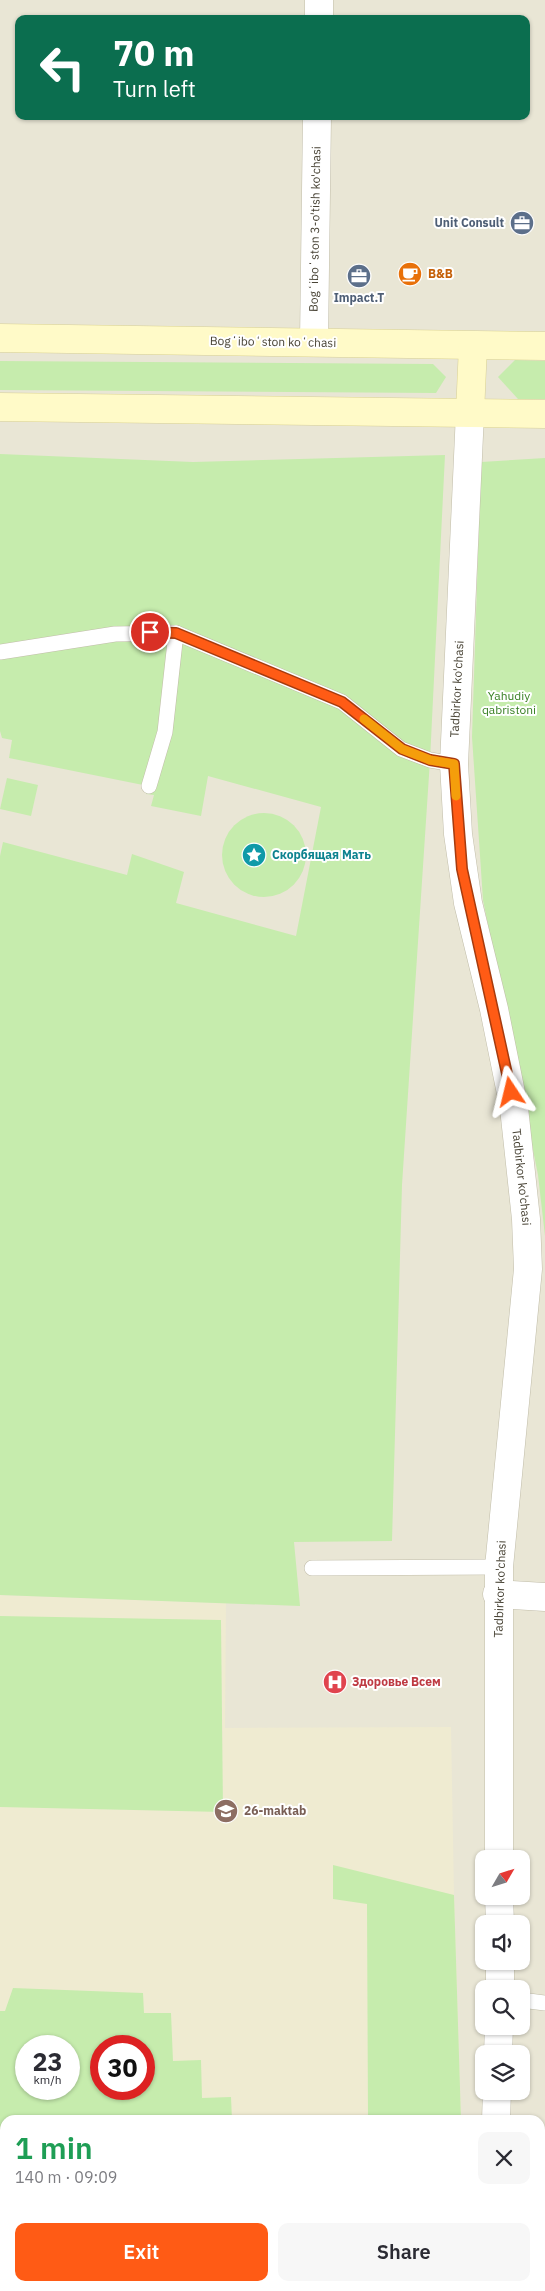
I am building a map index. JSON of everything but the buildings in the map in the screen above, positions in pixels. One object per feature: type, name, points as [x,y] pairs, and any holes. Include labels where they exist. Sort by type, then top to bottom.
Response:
[{"type":"street","points":[[318,15],[319,0]]},
{"type":"street","name":"Bogʻiboʻston 3-o'tish ko'chasi","points":[[314,342],[317,120]]},
{"type":"street","name":"Bogʻiboʻston koʻchasi","points":[[0,338],[545,346]]},
{"type":"street","points":[[470,413],[473,346]]},
{"type":"street","points":[[0,407],[545,414]]},
{"type":"street","name":"Tadbirkor ko'chasi","points":[[470,413],[454,764],[462,869],[505,1060],[520,1154],[526,1219],[528,1270],[534,1322],[499,1567],[497,1594],[499,1850]]},
{"type":"street","points":[[497,1594],[545,1597]]},
{"type":"street","points":[[496,2115],[497,2100]]},
{"type":"lane","points":[[148,786],[165,732],[176,633]]},
{"type":"lane","points":[[0,652],[115,634],[176,633],[342,702],[402,749],[430,760],[454,764]]},
{"type":"lane","points":[[312,1568],[499,1567]]},
{"type":"lane","points":[[530,2001],[545,2003]]},
{"type":"shaded area","points":[[0,0],[545,0],[545,2115],[0,2115]]},
{"type":"shaded area","name":"26-maktab","points":[[0,1595],[226,1603],[225,1728],[451,1727],[461,2115],[0,2115]]},
{"type":"green space","points":[[515,360],[545,361],[545,399],[518,399],[498,377]]},
{"type":"green space","points":[[0,361],[433,364],[446,377],[436,393],[0,390]]},
{"type":"green space","points":[[0,454],[193,462],[445,455],[430,760],[402,1185],[392,1541],[294,1542],[300,1606],[0,1595],[0,856],[3,842],[127,875],[132,854],[184,872],[176,903],[296,936],[321,807],[208,776],[201,816],[151,806],[154,795],[146,794],[148,786],[9,758],[12,740],[2,738],[0,731]]},
{"type":"green space","name":"Yahudiy qabristoni","points":[[545,458],[545,1236],[538,1175],[483,900],[472,737],[481,462]]},
{"type":"green space","points":[[7,778],[38,785],[31,816],[0,809]]},
{"type":"green space","points":[[256,813],[272,813],[288,820],[299,831],[306,847],[303,871],[294,885],[288,890],[272,897],[256,897],[240,890],[229,879],[222,863],[222,847],[229,831],[240,820]]},
{"type":"green space","points":[[0,1616],[221,1620],[223,1812],[0,1807]]},
{"type":"green space","points":[[333,1865],[454,1895],[461,2115],[368,2115],[367,1904],[333,1899]]},
{"type":"green space","points":[[13,1988],[143,1993],[144,2013],[171,2013],[173,2061],[201,2060],[202,2098],[231,2097],[232,2115],[0,2115],[0,2011],[5,2011]]},
{"type":"slow traffic","points":[[364,719],[402,749],[430,760],[454,764],[456,796]]},
{"type":"place","name":"Unit Consult","points":[[522,223]]},
{"type":"place","name":"B&B","points":[[410,274]]},
{"type":"place","name":"Impact.T","points":[[359,276]]},
{"type":"place","name":"Скорбящая Мать","points":[[254,855]]},
{"type":"place","name":"Здоровье Всем","points":[[335,1682]]},
{"type":"place","name":"26-maktab","points":[[226,1811]]},
{"type":"route","points":[[150,632],[176,633],[342,702],[402,749],[430,760],[454,764],[462,869],[511,1092]]}]
